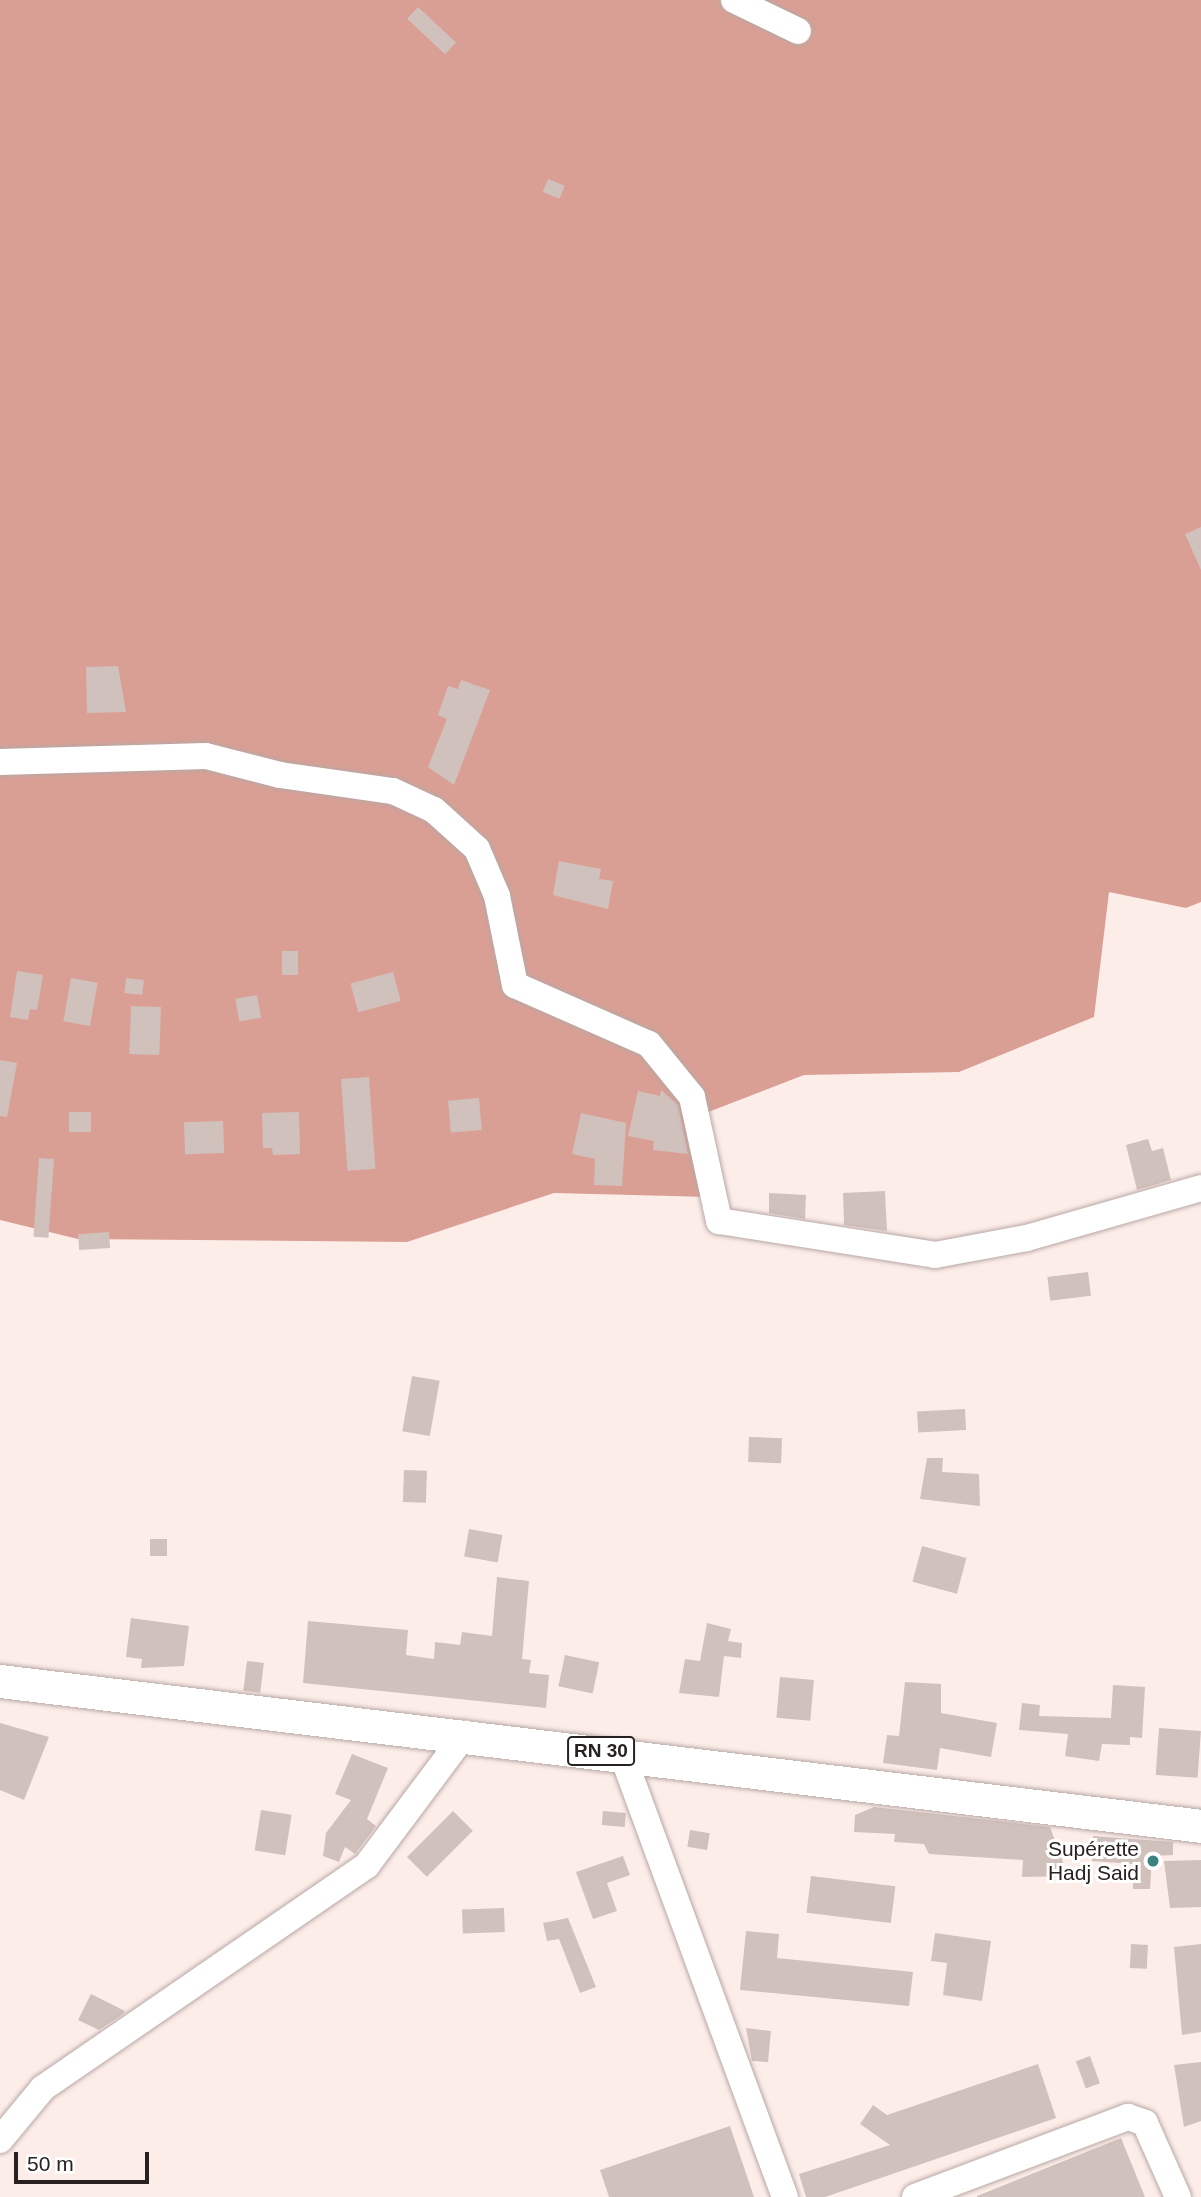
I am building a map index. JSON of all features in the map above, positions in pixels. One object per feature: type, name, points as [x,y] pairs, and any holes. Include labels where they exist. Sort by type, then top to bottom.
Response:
[{"type":"main road","name":"RN 30","points":[[0,1681],[465,1734],[1201,1826]]},
{"type":"street","points":[[734,0],[798,32]]},
{"type":"street","points":[[0,762],[206,755],[280,775],[393,791],[433,810],[477,849],[497,896],[515,985],[649,1044],[692,1097],[719,1221],[935,1255],[1027,1238],[1201,1188]]},
{"type":"street","points":[[0,2140],[44,2088],[367,1865],[465,1734]]},
{"type":"street","points":[[622,1754],[785,2197]]},
{"type":"street","points":[[915,2197],[1128,2117],[1145,2123],[1178,2197]]},
{"type":"shaded area","points":[[0,0],[1201,0],[1201,902],[1186,908],[1109,892],[1094,1017],[959,1072],[804,1075],[698,1116],[710,1197],[554,1193],[407,1242],[78,1239],[0,1220]]},
{"type":"building","points":[[418,7],[456,42],[445,54],[407,19]]},
{"type":"building","points":[[548,179],[565,186],[559,199],[543,192]]},
{"type":"building","points":[[1201,527],[1201,570],[1185,534]]},
{"type":"building","points":[[118,666],[126,712],[87,713],[86,667]]},
{"type":"building","points":[[461,680],[490,690],[454,785],[428,767],[447,719],[438,715],[448,686],[458,689]]},
{"type":"building","points":[[559,861],[601,869],[599,879],[613,881],[608,909],[553,895]]},
{"type":"building","points":[[282,951],[298,951],[298,975],[282,975]]},
{"type":"building","points":[[17,971],[43,975],[37,1010],[30,1009],[28,1020],[10,1017]]},
{"type":"building","points":[[393,972],[401,1001],[358,1012],[350,983]]},
{"type":"building","points":[[71,978],[98,983],[90,1026],[63,1021]]},
{"type":"building","points":[[126,978],[144,980],[142,995],[124,993]]},
{"type":"building","points":[[257,995],[261,1018],[239,1021],[235,999]]},
{"type":"building","points":[[131,1006],[161,1007],[159,1055],[129,1054]]},
{"type":"building","points":[[0,1060],[17,1063],[7,1117],[0,1116]]},
{"type":"building","points":[[369,1077],[375,1169],[347,1171],[341,1079]]},
{"type":"building","points":[[661,1090],[678,1105],[688,1154],[653,1150],[654,1141],[628,1136],[638,1091],[660,1096]]},
{"type":"building","points":[[479,1098],[482,1130],[451,1133],[448,1101]]},
{"type":"building","points":[[69,1112],[91,1112],[91,1132],[69,1132]]},
{"type":"building","points":[[299,1112],[300,1154],[273,1155],[272,1148],[263,1148],[262,1113]]},
{"type":"building","points":[[581,1113],[626,1123],[622,1186],[594,1185],[595,1159],[572,1154]]},
{"type":"building","points":[[223,1121],[224,1153],[185,1154],[184,1122]]},
{"type":"building","points":[[1148,1139],[1152,1151],[1163,1148],[1171,1180],[1137,1190],[1126,1145]]},
{"type":"building","points":[[39,1158],[54,1159],[48,1238],[33,1237]]},
{"type":"building","points":[[885,1191],[887,1231],[844,1225],[843,1193]]},
{"type":"building","points":[[769,1193],[806,1195],[805,1219],[769,1213]]},
{"type":"building","points":[[109,1232],[110,1248],[79,1250],[78,1234]]},
{"type":"building","points":[[1088,1272],[1091,1296],[1050,1301],[1047,1277]]},
{"type":"building","points":[[412,1376],[440,1381],[430,1436],[402,1431]]},
{"type":"building","points":[[965,1409],[966,1430],[918,1432],[917,1412]]},
{"type":"building","points":[[749,1437],[782,1438],[781,1463],[748,1462]]},
{"type":"building","points":[[927,1458],[943,1458],[942,1472],[979,1474],[980,1506],[920,1499]]},
{"type":"building","points":[[404,1470],[427,1471],[426,1503],[403,1502]]},
{"type":"building","points":[[469,1529],[502,1535],[498,1562],[464,1557]]},
{"type":"building","points":[[150,1539],[167,1539],[167,1556],[150,1556]]},
{"type":"building","points":[[922,1546],[966,1558],[957,1594],[912,1582]]},
{"type":"building","points":[[497,1577],[529,1581],[522,1659],[531,1660],[529,1673],[549,1675],[546,1708],[303,1683],[308,1621],[408,1630],[406,1655],[434,1659],[435,1642],[460,1645],[462,1632],[492,1636]]},
{"type":"building","points":[[131,1618],[189,1626],[184,1666],[141,1668],[142,1659],[126,1657]]},
{"type":"building","points":[[707,1623],[731,1629],[728,1641],[742,1643],[741,1658],[724,1656],[719,1697],[679,1693],[685,1659],[700,1661]]},
{"type":"building","points":[[565,1655],[599,1662],[593,1694],[558,1686]]},
{"type":"building","points":[[247,1661],[264,1663],[260,1693],[243,1691]]},
{"type":"building","points":[[780,1677],[814,1680],[810,1721],[776,1718]]},
{"type":"building","points":[[905,1682],[941,1684],[941,1713],[997,1723],[991,1757],[940,1748],[937,1770],[883,1763],[887,1735],[899,1736]]},
{"type":"building","points":[[1113,1685],[1145,1687],[1142,1738],[1130,1737],[1130,1745],[1102,1744],[1099,1761],[1065,1756],[1068,1734],[1019,1730],[1022,1703],[1040,1705],[1039,1716],[1111,1718]]},
{"type":"building","points":[[0,1723],[49,1737],[24,1800],[0,1790]]},
{"type":"building","points":[[1159,1728],[1201,1731],[1198,1778],[1156,1775]]},
{"type":"building","points":[[352,1754],[388,1768],[367,1819],[376,1826],[355,1854],[345,1847],[339,1862],[323,1856],[326,1833],[351,1800],[335,1794]]},
{"type":"building","points":[[874,1807],[1050,1827],[1068,1876],[1022,1877],[1023,1860],[929,1854],[924,1844],[894,1842],[895,1834],[854,1832],[855,1815]]},
{"type":"building","points":[[261,1810],[292,1815],[285,1855],[255,1850]]},
{"type":"building","points":[[453,1811],[473,1831],[427,1877],[407,1857]]},
{"type":"building","points":[[603,1811],[626,1813],[625,1827],[602,1825]]},
{"type":"building","points":[[690,1830],[710,1833],[707,1850],[687,1847]]},
{"type":"building","points":[[1093,1836],[1173,1842],[1173,1855],[1152,1856],[1150,1889],[1133,1889],[1133,1864],[1092,1861]]},
{"type":"building","points":[[623,1856],[630,1875],[607,1883],[617,1911],[593,1919],[576,1872]]},
{"type":"building","points":[[1201,1860],[1201,1907],[1170,1908],[1164,1861]]},
{"type":"building","points":[[811,1876],[895,1886],[891,1923],[806,1913]]},
{"type":"building","points":[[504,1908],[505,1932],[463,1933],[462,1909]]},
{"type":"building","points":[[568,1918],[596,1987],[580,1993],[559,1939],[547,1941],[543,1923]]},
{"type":"building","points":[[746,1931],[779,1934],[777,1958],[913,1972],[909,2006],[740,1990]]},
{"type":"building","points":[[935,1933],[991,1941],[982,2001],[943,1995],[947,1963],[931,1961]]},
{"type":"building","points":[[1131,1944],[1148,1945],[1147,1969],[1130,1968]]},
{"type":"building","points":[[1201,1944],[1201,2032],[1182,2035],[1174,1947]]},
{"type":"building","points":[[91,1994],[125,2011],[99,2030],[78,2020]]},
{"type":"building","points":[[746,2028],[771,2031],[768,2062],[752,2061]]},
{"type":"building","points":[[1090,2056],[1100,2083],[1086,2088],[1076,2061]]},
{"type":"building","points":[[1201,2062],[1201,2121],[1184,2127],[1174,2065]]},
{"type":"building","points":[[1038,2064],[1056,2118],[825,2197],[806,2197],[799,2174],[890,2145],[860,2124],[873,2105],[887,2115]]},
{"type":"building","points":[[730,2126],[754,2197],[609,2197],[600,2170]]},
{"type":"building","points":[[1121,2138],[1145,2197],[977,2197],[977,2196]]},
{"type":"place","name":"Supérette Hadj Said","points":[[1153,1861]]}]
